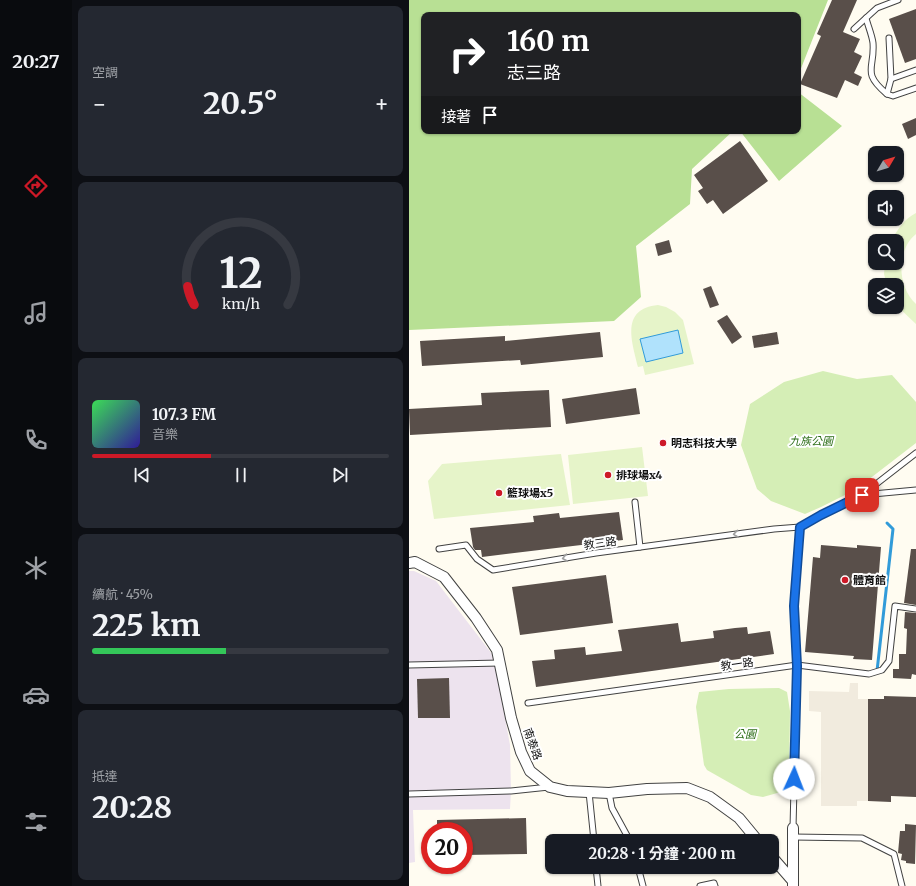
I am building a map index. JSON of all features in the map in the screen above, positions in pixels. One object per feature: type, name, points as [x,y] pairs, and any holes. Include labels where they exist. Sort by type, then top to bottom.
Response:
[{"type":"street","name":"南泰路","points":[[409,563],[415,562],[445,577],[476,618],[497,650],[511,718],[521,752],[530,771],[550,787],[567,791],[609,793],[647,789],[687,788],[711,797],[739,818],[752,834]]},
{"type":"street","points":[[793,833],[793,883]]},
{"type":"street","points":[[779,866],[793,883]]},
{"type":"lane","points":[[854,30],[877,8],[897,0]]},
{"type":"lane","points":[[866,18],[873,42],[870,74],[877,85],[887,94],[893,96],[916,88]]},
{"type":"lane","points":[[887,94],[891,79],[889,38]]},
{"type":"lane","points":[[891,79],[916,70]]},
{"type":"lane","points":[[902,886],[894,854],[862,838],[793,833],[797,666],[794,606],[800,527],[862,495],[916,453]]},
{"type":"lane","points":[[862,495],[916,490]]},
{"type":"lane","points":[[635,502],[640,547]]},
{"type":"lane","name":"教三路","points":[[439,549],[466,545],[477,559],[493,570],[596,553],[774,529],[800,527]]},
{"type":"lane","name":"教一路","points":[[528,703],[797,666],[869,674],[882,670],[889,661],[895,606],[916,609]]},
{"type":"lane","points":[[409,665],[499,663]]},
{"type":"lane","points":[[409,794],[511,791],[550,787]]},
{"type":"lane","points":[[589,792],[593,834]]},
{"type":"lane","points":[[609,793],[613,808],[626,834]]},
{"type":"lane","points":[[597,874],[598,886]]},
{"type":"lane","points":[[640,874],[643,886]]},
{"type":"lane","points":[[700,886],[715,883],[715,886]]},
{"type":"shaded area","points":[[409,571],[414,571],[436,581],[492,654],[510,745],[511,791],[510,809],[413,810],[415,862],[409,863]]},
{"type":"shaded area","points":[[850,683],[858,683],[858,699],[868,699],[868,801],[857,801],[857,806],[821,806],[821,712],[809,711],[809,691],[849,692]]},
{"type":"green space","points":[[409,0],[828,0],[801,68],[801,12],[421,12],[421,134],[730,134],[692,169],[690,204],[636,246],[641,297],[614,321],[409,330]]},
{"type":"green space","points":[[801,94],[842,126],[779,181],[742,134],[801,134]]},
{"type":"green space","points":[[916,213],[916,234],[909,241],[904,252],[904,234],[895,234],[901,226],[904,226],[905,221]]},
{"type":"green space","points":[[884,270],[901,270],[902,278],[885,278]]},
{"type":"green space","points":[[904,285],[910,297],[916,304],[916,324],[904,313]]},
{"type":"green space","points":[[658,305],[675,312],[683,320],[694,364],[645,375],[643,366],[638,367],[633,347],[631,328],[633,320],[638,313],[646,308]]},
{"type":"green space","name":"九族公園","points":[[823,371],[857,379],[892,375],[916,402],[916,443],[855,490],[805,514],[771,501],[757,489],[741,445],[750,404],[784,382]]},
{"type":"green space","name":"排球場x4","points":[[642,447],[648,496],[573,504],[568,455]]},
{"type":"green space","name":"籃球場x5","points":[[561,454],[570,505],[434,519],[428,481],[442,464]]},
{"type":"green space","name":"公園","points":[[779,688],[787,692],[790,711],[788,790],[763,797],[751,795],[707,770],[704,765],[696,707],[699,692],[729,689]]},
{"type":"water","points":[[678,330],[683,353],[646,362],[640,339]]},
{"type":"building","points":[[832,0],[857,0],[843,32],[860,39],[854,52],[862,56],[854,73],[862,77],[858,86],[845,80],[837,98],[801,84],[821,36],[817,34]]},
{"type":"building","points":[[916,9],[916,59],[905,63],[889,19]]},
{"type":"building","points":[[916,118],[916,135],[908,139],[902,124]]},
{"type":"building","points":[[740,141],[768,181],[723,214],[713,200],[707,204],[698,191],[703,188],[694,175]]},
{"type":"building","points":[[669,240],[672,252],[658,256],[655,244]]},
{"type":"building","points":[[711,286],[719,305],[710,308],[703,289]]},
{"type":"building","points":[[727,315],[742,337],[732,344],[717,321]]},
{"type":"building","points":[[600,332],[603,357],[521,365],[520,360],[422,366],[420,341],[505,336],[505,341]]},
{"type":"building","points":[[777,332],[779,344],[754,348],[752,336]]},
{"type":"building","points":[[636,388],[640,414],[566,424],[562,399]]},
{"type":"building","points":[[549,390],[551,427],[410,435],[409,409],[482,405],[481,393]]},
{"type":"building","points":[[619,512],[623,540],[482,557],[481,550],[475,550],[473,547],[470,528],[534,522],[533,516],[559,513],[560,518]]},
{"type":"building","name":"體育館","points":[[821,545],[857,548],[857,545],[881,547],[872,660],[853,659],[854,656],[805,652],[813,557],[820,558]]},
{"type":"building","points":[[911,549],[916,549],[916,605],[904,603]]},
{"type":"building","points":[[606,575],[613,623],[520,635],[512,587]]},
{"type":"building","points":[[905,612],[916,613],[916,675],[912,674],[911,679],[893,678],[893,669],[899,669],[899,654],[906,654],[907,629],[904,628]]},
{"type":"building","points":[[678,623],[681,642],[714,638],[713,631],[735,628],[747,627],[748,634],[770,631],[774,654],[536,687],[532,661],[555,659],[554,650],[585,647],[586,655],[622,651],[618,630]]},
{"type":"building","points":[[449,678],[450,718],[418,718],[417,679]]},
{"type":"building","points":[[884,696],[916,697],[916,797],[891,796],[891,802],[868,801],[868,699],[884,699]]},
{"type":"building","points":[[526,818],[527,854],[473,855],[473,822],[437,822],[437,820]]},
{"type":"building","points":[[905,824],[916,825],[915,864],[906,863],[906,861],[901,860],[902,854],[898,853],[900,831],[905,831]]},
{"type":"waterway","points":[[877,671],[893,529],[887,523]]},
{"type":"place","name":"明志科技大學","points":[[663,443]]},
{"type":"place","name":"排球場x4","points":[[608,475]]},
{"type":"place","name":"籃球場x5","points":[[499,493]]},
{"type":"place","name":"體育館","points":[[845,580]]},
{"type":"route","points":[[794,779],[797,666],[794,606],[800,527],[862,495]]}]
